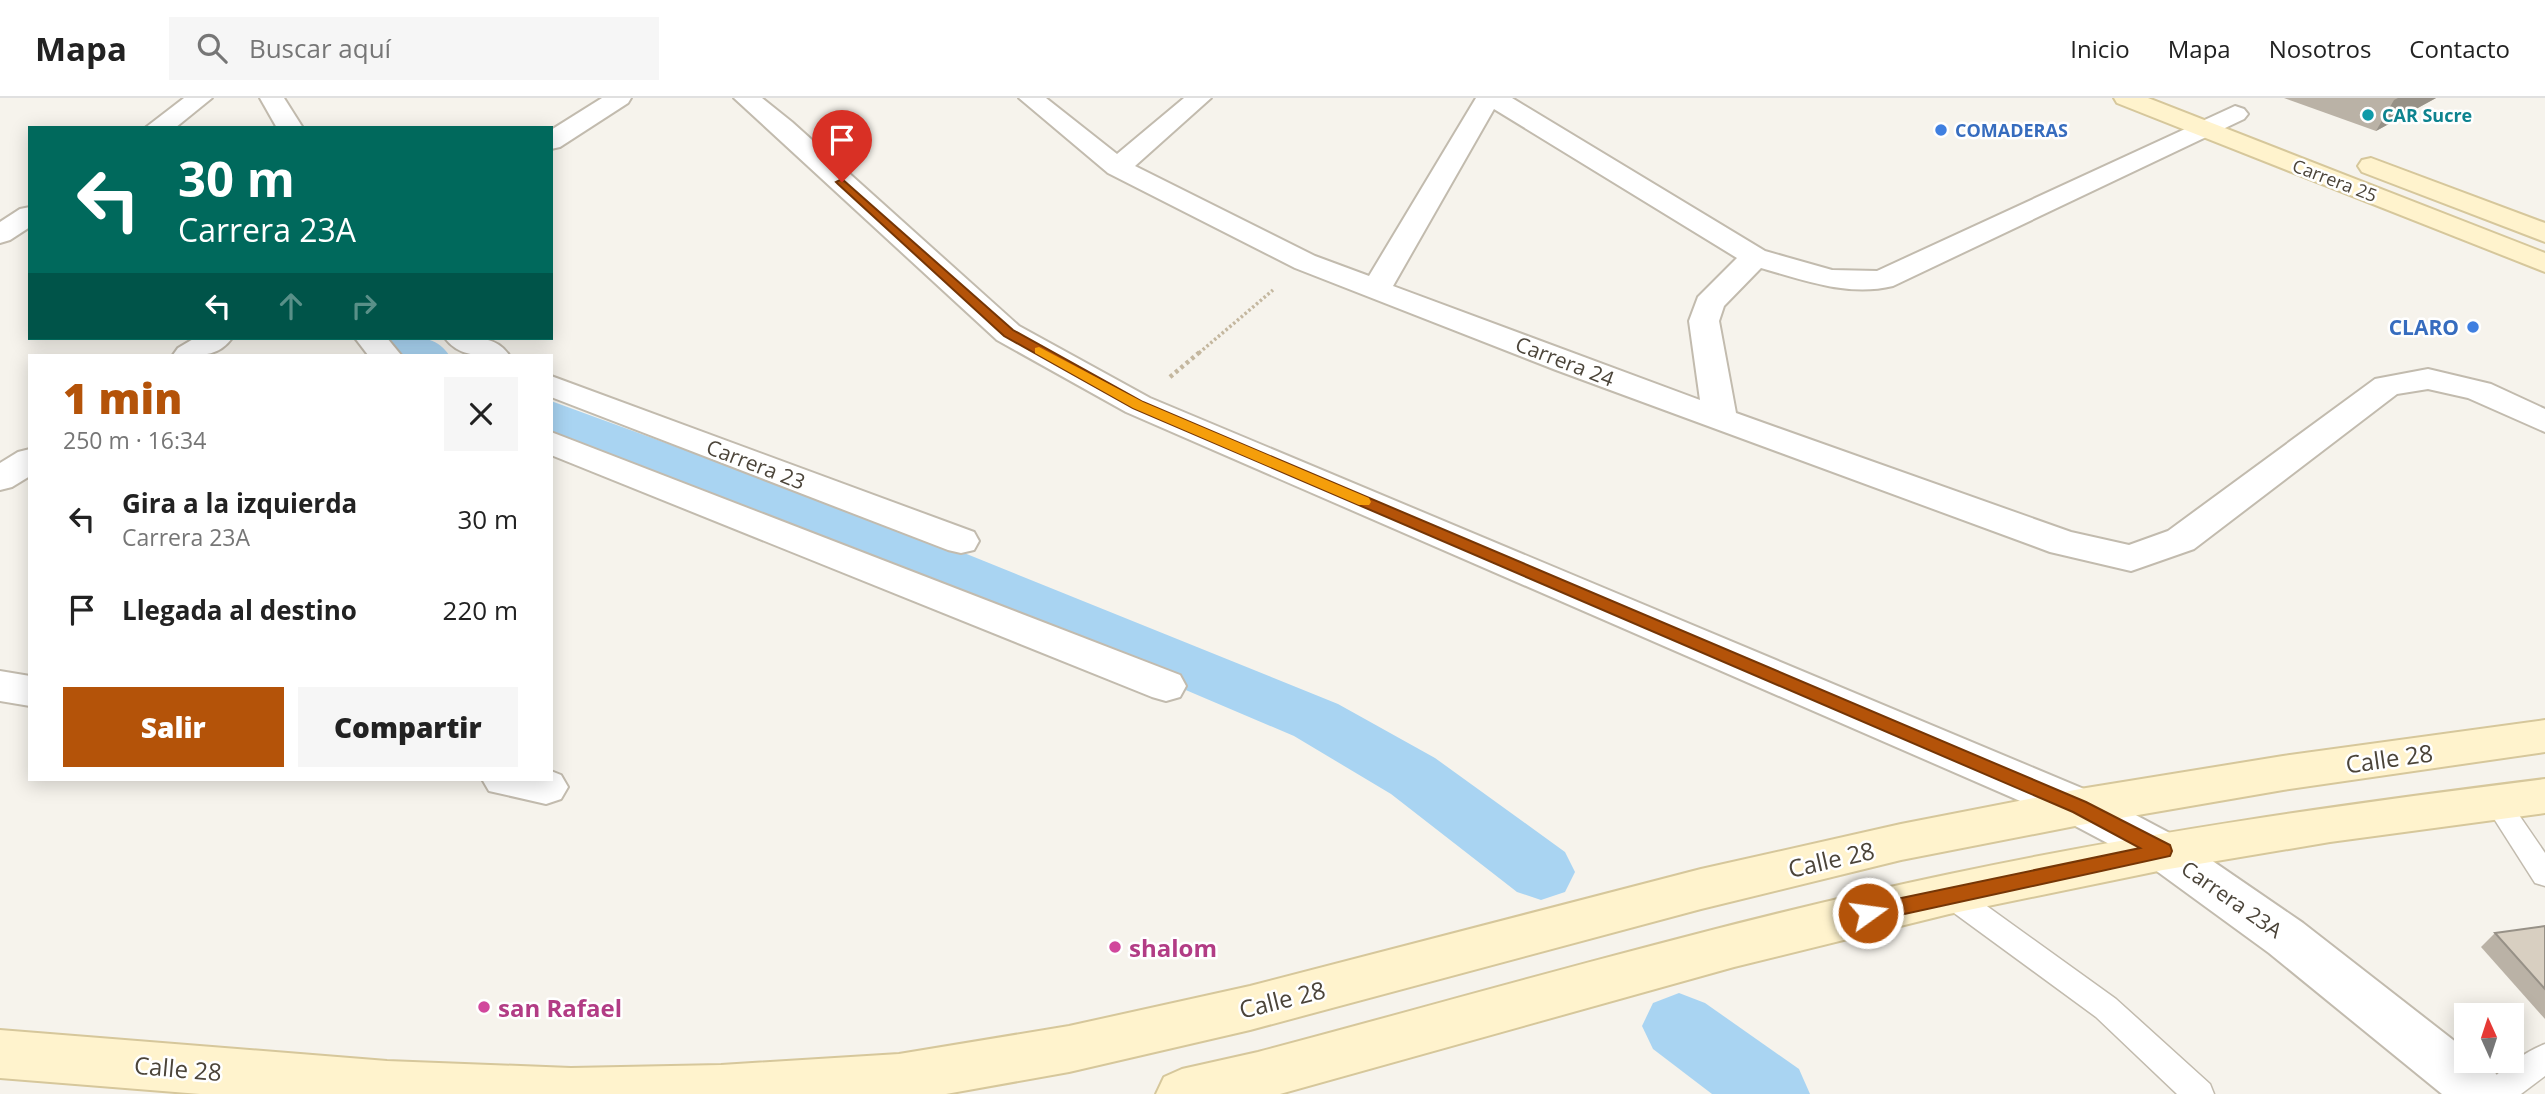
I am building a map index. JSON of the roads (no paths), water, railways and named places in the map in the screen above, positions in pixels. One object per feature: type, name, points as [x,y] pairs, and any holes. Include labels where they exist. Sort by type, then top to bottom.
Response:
[{"type":"street","points":[[162,126],[200,98]]},
{"type":"street","points":[[272,98],[289,126]]},
{"type":"street","points":[[553,140],[620,98]]},
{"type":"street","name":"Carrera 23A","points":[[746,98],[783,127],[1008,333],[1138,405],[2080,807],[2163,851],[2286,938],[2482,1094]]},
{"type":"street","name":"Carrera 24","points":[[1031,98],[1117,167],[1305,262],[1567,363],[2063,543],[2131,558],[2181,540],[2387,386],[2428,379],[2479,391],[2545,422]]},
{"type":"street","points":[[1117,167],[1199,98]]},
{"type":"street","points":[[1377,288],[1488,98]]},
{"type":"street","points":[[1494,98],[1755,257],[1830,279],[1882,281],[2205,116],[2248,119]]},
{"type":"street","name":"Carrera 25","points":[[2126,98],[2205,116],[2545,263]]},
{"type":"street","name":"Carrera 25","points":[[2351,158],[2545,233]]},
{"type":"street","points":[[0,234],[28,216]]},
{"type":"street","points":[[1720,418],[1704,321],[1709,303],[1755,257]]},
{"type":"street","points":[[191,354],[213,340]]},
{"type":"street","points":[[373,340],[384,354]]},
{"type":"street","points":[[465,340],[491,354]]},
{"type":"street","name":"Carrera 23","points":[[553,387],[961,541]]},
{"type":"street","points":[[553,444],[1166,686]]},
{"type":"street","points":[[0,479],[28,461]]},
{"type":"street","points":[[0,686],[28,691]]},
{"type":"street","name":"Calle 28","points":[[0,1054],[387,1085],[571,1093],[721,1089],[899,1078],[1069,1049],[1264,1004],[1701,889],[1901,842],[2080,807],[2283,773],[2545,736]]},
{"type":"street","points":[[514,781],[546,787]]},
{"type":"street","points":[[1182,1094],[1258,1085],[1734,946],[1949,894],[2163,851],[2330,824],[2545,796]]},
{"type":"lane","points":[[2497,803],[2545,875]]},
{"type":"lane","points":[[1949,894],[2106,1008],[2199,1094]]},
{"type":"lane","points":[[2496,1094],[2545,1058]]},
{"type":"waterway","points":[[402,340],[424,354]]},
{"type":"waterway","points":[[553,417],[605,440],[918,555],[1316,720],[1413,776],[1541,872]]},
{"type":"waterway","points":[[1679,1026],[1772,1094]]},
{"type":"place","name":"CAR Sucre","points":[[2368,115]]},
{"type":"place","name":"COMADERAS","points":[[1941,130]]},
{"type":"place","name":"CLARO","points":[[2473,327]]},
{"type":"place","name":"shalom","points":[[1115,947]]},
{"type":"place","name":"san Rafael","points":[[484,1007]]}]
